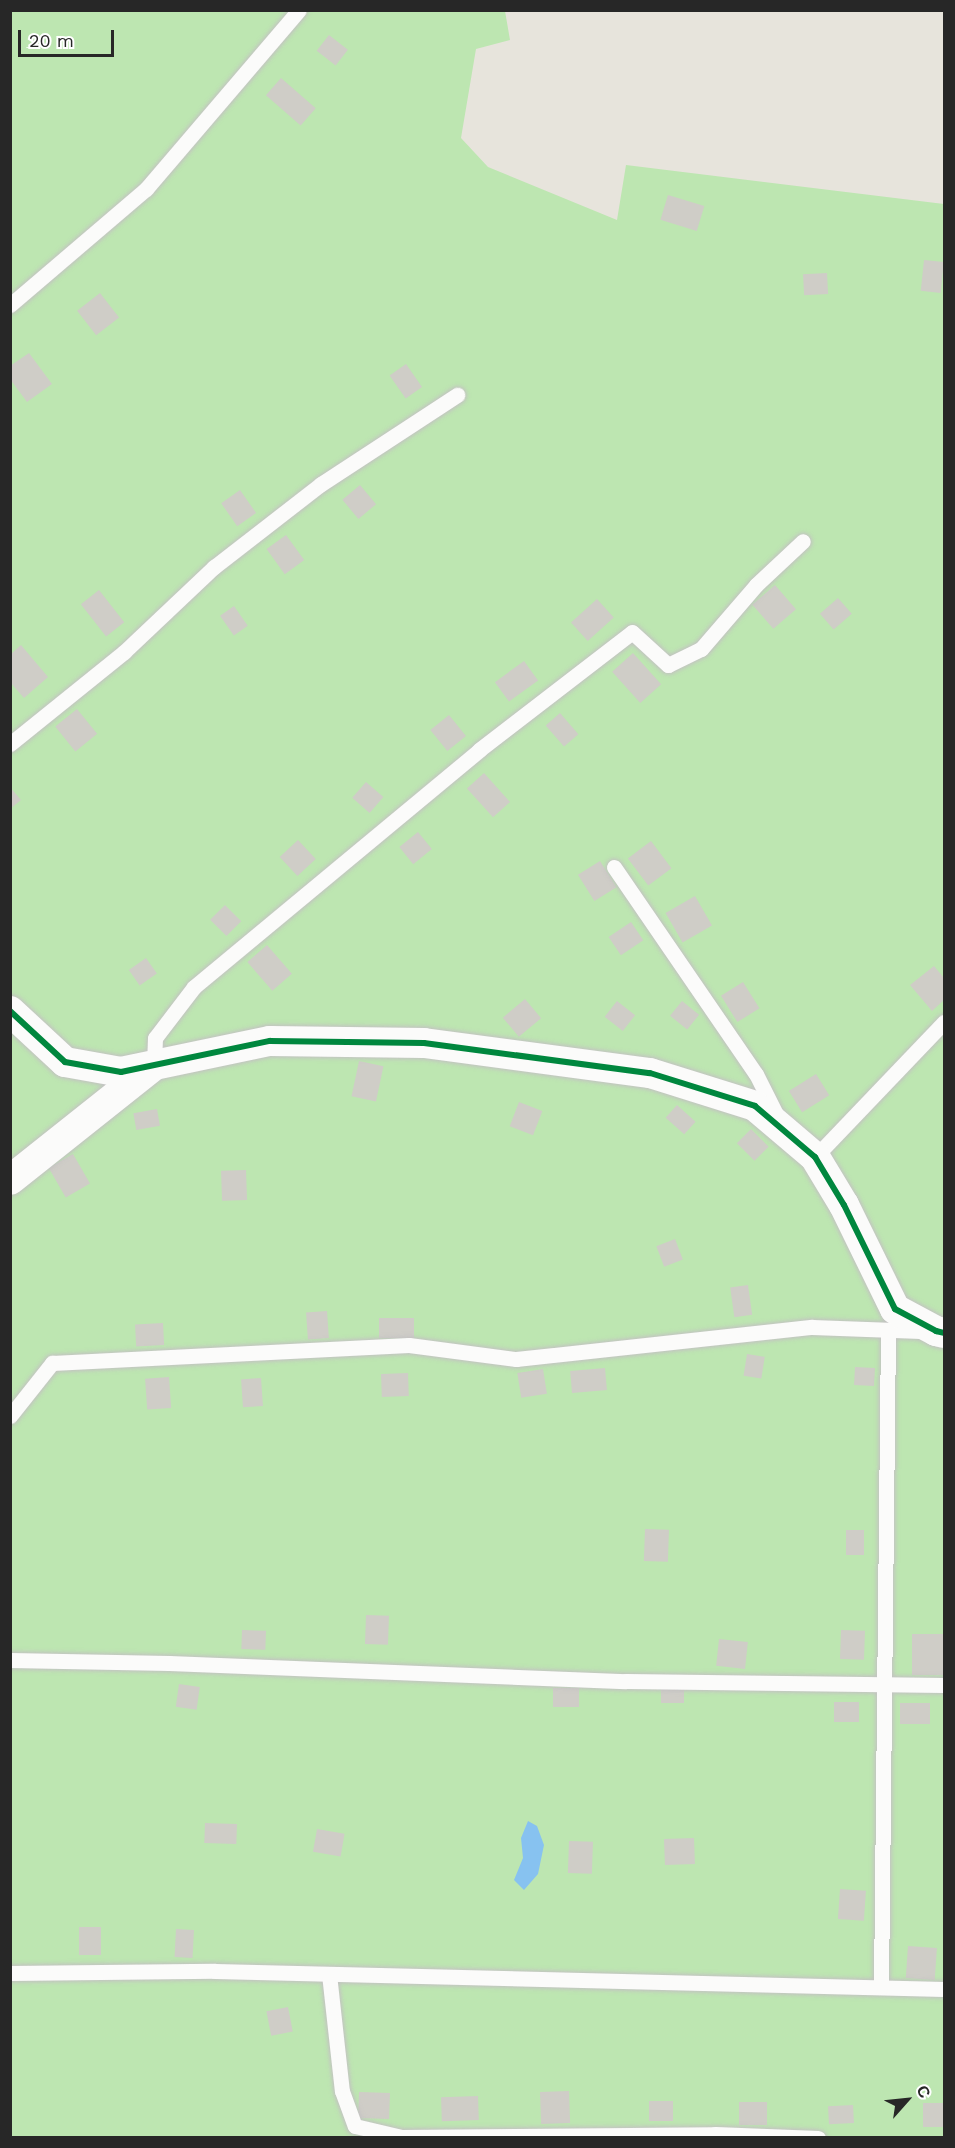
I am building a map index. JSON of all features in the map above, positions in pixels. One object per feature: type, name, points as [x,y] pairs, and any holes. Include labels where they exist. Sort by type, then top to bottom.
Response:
[{"type":"street","points":[[10,1011],[65,1062],[121,1072],[270,1041],[424,1043],[650,1072],[755,1106],[816,1157],[844,1205],[895,1309],[940,1332]]},
{"type":"street","points":[[10,1180],[154,1066]]},
{"type":"lane","points":[[10,305],[146,189],[299,10]]},
{"type":"lane","points":[[10,744],[124,652],[214,567],[321,484],[457,394]]},
{"type":"lane","points":[[154,1066],[155,1038],[194,987],[479,750],[632,632],[668,664],[701,649],[756,585],[803,541]]},
{"type":"lane","points":[[614,867],[756,1074],[784,1130]]},
{"type":"lane","points":[[816,1157],[945,1022]]},
{"type":"lane","points":[[10,1416],[51,1363],[409,1345],[516,1359],[812,1326],[940,1332]]},
{"type":"lane","points":[[881,1987],[882,1684],[888,1329]]},
{"type":"lane","points":[[10,1660],[169,1663],[626,1681],[945,1685]]},
{"type":"lane","points":[[10,1973],[215,1971],[945,1989]]},
{"type":"lane","points":[[329,1974],[342,2091],[355,2126],[402,2137],[818,2138]]},
{"type":"green space","points":[[11,11],[505,11],[510,40],[476,49],[461,138],[488,167],[617,220],[626,165],[944,204],[944,2137],[11,2138]]},
{"type":"water","points":[[528,1821],[537,1826],[544,1845],[538,1874],[524,1890],[514,1880],[523,1858],[521,1838]]},
{"type":"building","points":[[329,35],[348,50],[336,66],[317,51]]},
{"type":"building","points":[[281,78],[316,108],[301,126],[266,95]]},
{"type":"building","points":[[668,195],[704,206],[697,231],[660,220]]},
{"type":"building","points":[[924,260],[944,262],[941,293],[921,291]]},
{"type":"building","points":[[827,273],[828,294],[804,295],[803,274]]},
{"type":"building","points":[[100,293],[119,317],[96,335],[77,311]]},
{"type":"building","points":[[29,353],[52,384],[27,402],[10,379],[10,366]]},
{"type":"building","points":[[406,364],[422,387],[406,398],[390,375]]},
{"type":"building","points":[[360,485],[376,504],[358,519],[342,500]]},
{"type":"building","points":[[240,490],[256,513],[237,526],[221,503]]},
{"type":"building","points":[[286,535],[304,560],[285,574],[267,549]]},
{"type":"building","points":[[775,585],[796,609],[773,629],[752,605]]},
{"type":"building","points":[[99,590],[124,622],[106,636],[81,604]]},
{"type":"building","points":[[838,598],[852,614],[834,630],[820,614]]},
{"type":"building","points":[[597,599],[614,618],[588,641],[571,622]]},
{"type":"building","points":[[234,606],[248,626],[234,635],[220,616]]},
{"type":"building","points":[[21,645],[48,677],[24,698],[10,682],[10,655]]},
{"type":"building","points":[[633,653],[661,684],[640,703],[612,672]]},
{"type":"building","points":[[524,661],[538,680],[509,702],[495,682]]},
{"type":"building","points":[[77,709],[97,734],[75,751],[55,727]]},
{"type":"building","points":[[560,713],[578,734],[564,747],[546,725]]},
{"type":"building","points":[[449,715],[466,736],[447,751],[430,730]]},
{"type":"building","points":[[484,773],[510,802],[493,817],[467,788]]},
{"type":"building","points":[[366,782],[383,797],[370,813],[352,798]]},
{"type":"building","points":[[10,787],[21,800],[10,809]]},
{"type":"building","points":[[418,832],[432,849],[413,864],[399,847]]},
{"type":"building","points":[[298,840],[316,859],[297,876],[280,857]]},
{"type":"building","points":[[651,841],[671,868],[648,886],[628,858]]},
{"type":"building","points":[[600,861],[616,887],[594,901],[578,875]]},
{"type":"building","points":[[695,896],[712,925],[683,942],[666,913]]},
{"type":"building","points":[[225,905],[241,921],[226,936],[210,920]]},
{"type":"building","points":[[631,922],[643,940],[621,955],[609,937]]},
{"type":"building","points":[[267,945],[292,974],[272,991],[247,962]]},
{"type":"building","points":[[146,958],[157,974],[140,986],[129,970]]},
{"type":"building","points":[[934,966],[944,978],[944,1000],[932,1011],[910,985]]},
{"type":"building","points":[[743,982],[759,1008],[737,1022],[721,996]]},
{"type":"building","points":[[525,999],[541,1018],[519,1037],[503,1018]]},
{"type":"building","points":[[617,1001],[635,1015],[623,1031],[605,1017]]},
{"type":"building","points":[[682,1001],[699,1015],[687,1030],[670,1016]]},
{"type":"building","points":[[359,1061],[383,1066],[376,1101],[352,1096]]},
{"type":"building","points":[[816,1074],[829,1095],[802,1112],[789,1091]]},
{"type":"building","points":[[519,1102],[542,1111],[533,1135],[510,1126]]},
{"type":"building","points":[[677,1105],[696,1122],[684,1134],[666,1118]]},
{"type":"building","points":[[157,1109],[160,1126],[136,1130],[133,1113]]},
{"type":"building","points":[[751,1129],[769,1147],[755,1161],[737,1143]]},
{"type":"building","points":[[73,1154],[90,1183],[66,1197],[49,1168]]},
{"type":"building","points":[[246,1170],[247,1200],[222,1201],[221,1171]]},
{"type":"building","points":[[675,1239],[683,1260],[664,1267],[656,1246]]},
{"type":"building","points":[[748,1285],[752,1315],[734,1317],[730,1288]]},
{"type":"building","points":[[327,1311],[329,1338],[308,1339],[306,1312]]},
{"type":"building","points":[[379,1318],[414,1318],[414,1338],[379,1338]]},
{"type":"building","points":[[163,1323],[164,1345],[136,1346],[135,1324]]},
{"type":"building","points":[[747,1354],[765,1357],[761,1379],[744,1376]]},
{"type":"building","points":[[855,1367],[875,1368],[874,1386],[854,1385]]},
{"type":"building","points":[[605,1368],[607,1390],[572,1393],[570,1371]]},
{"type":"building","points":[[543,1369],[547,1394],[521,1398],[517,1373]]},
{"type":"building","points":[[408,1373],[409,1396],[382,1397],[381,1374]]},
{"type":"building","points":[[169,1377],[171,1408],[147,1410],[145,1379]]},
{"type":"building","points":[[261,1378],[263,1406],[243,1407],[241,1379]]},
{"type":"building","points":[[645,1529],[669,1530],[668,1562],[644,1561]]},
{"type":"building","points":[[846,1530],[864,1530],[864,1555],[846,1555]]},
{"type":"building","points":[[366,1615],[389,1616],[388,1645],[365,1644]]},
{"type":"building","points":[[242,1630],[266,1631],[265,1650],[241,1649]]},
{"type":"building","points":[[841,1630],[865,1631],[864,1660],[840,1659]]},
{"type":"building","points":[[912,1634],[944,1634],[944,1675],[912,1675]]},
{"type":"building","points":[[719,1639],[748,1642],[745,1669],[716,1666]]},
{"type":"building","points":[[179,1684],[200,1687],[197,1710],[176,1707]]},
{"type":"building","points":[[553,1688],[579,1688],[579,1707],[553,1707]]},
{"type":"building","points":[[661,1688],[684,1688],[684,1703],[661,1703]]},
{"type":"building","points":[[834,1702],[859,1702],[859,1722],[834,1722]]},
{"type":"building","points":[[900,1703],[930,1703],[930,1724],[900,1724]]},
{"type":"building","points":[[205,1823],[237,1824],[236,1844],[204,1843]]},
{"type":"building","points":[[317,1829],[345,1834],[341,1857],[313,1852]]},
{"type":"building","points":[[694,1838],[695,1864],[665,1865],[664,1839]]},
{"type":"building","points":[[569,1841],[593,1842],[592,1874],[568,1873]]},
{"type":"building","points":[[840,1889],[866,1891],[864,1921],[838,1919]]},
{"type":"building","points":[[79,1927],[101,1927],[101,1955],[79,1955]]},
{"type":"building","points":[[176,1929],[194,1930],[193,1958],[175,1957]]},
{"type":"building","points":[[908,1946],[937,1948],[935,1980],[906,1978]]},
{"type":"building","points":[[288,2007],[293,2032],[271,2036],[266,2011]]},
{"type":"building","points":[[569,2091],[570,2123],[541,2124],[540,2092]]},
{"type":"building","points":[[359,2092],[390,2093],[389,2119],[358,2118]]},
{"type":"building","points":[[478,2096],[479,2120],[442,2121],[441,2097]]},
{"type":"building","points":[[649,2101],[673,2101],[673,2121],[649,2121]]},
{"type":"building","points":[[739,2102],[767,2102],[767,2125],[739,2125]]},
{"type":"building","points":[[923,2103],[944,2103],[944,2127],[923,2127]]},
{"type":"building","points":[[853,2105],[854,2123],[829,2124],[828,2106]]},
{"type":"cycle path","points":[[10,1011],[65,1062],[121,1072],[270,1041],[424,1043],[650,1073],[755,1106],[815,1157],[844,1205],[895,1309],[944,1333]]}]
